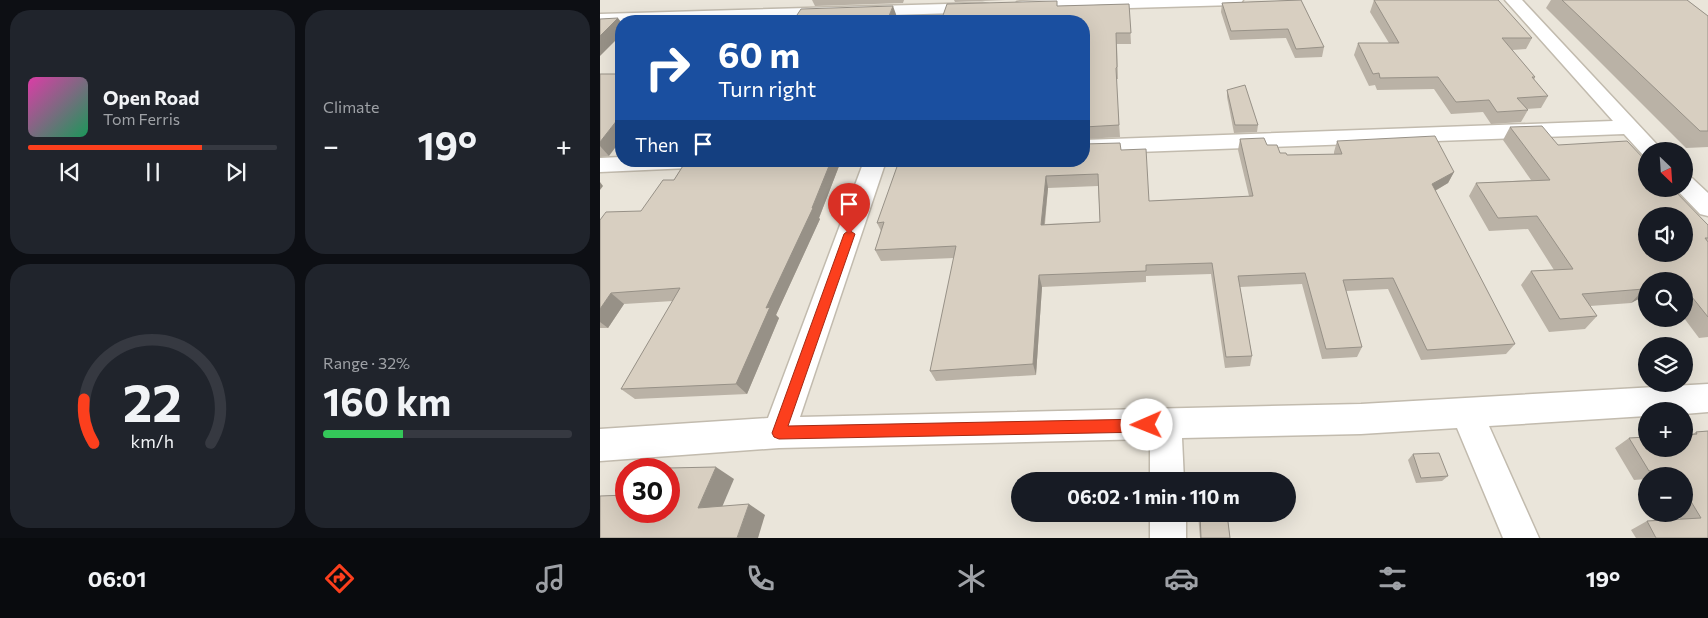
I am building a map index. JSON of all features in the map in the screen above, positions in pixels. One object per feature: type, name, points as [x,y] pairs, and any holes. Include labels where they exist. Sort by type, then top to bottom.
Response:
[{"type":"street","points":[[746,15],[1234,0]]},
{"type":"street","points":[[1513,0],[1643,142]]},
{"type":"street","points":[[600,19],[615,19]]},
{"type":"street","points":[[1090,147],[1628,127]]},
{"type":"street","points":[[600,165],[615,164]]},
{"type":"street","points":[[779,433],[873,167]]},
{"type":"street","points":[[1693,192],[1708,208]]},
{"type":"street","points":[[600,445],[779,433],[1361,419],[1708,398]]},
{"type":"street","points":[[1467,413],[1521,538]]},
{"type":"street","points":[[1166,425],[1167,472]]},
{"type":"street","points":[[1168,522],[1168,538]]},
{"type":"shaded area","points":[[600,0],[1708,0],[1708,538],[600,538]]},
{"type":"building","points":[[1301,0],[1324,47],[1296,49],[1288,29],[1231,31],[1222,3]]},
{"type":"building","points":[[1374,0],[1498,0],[1532,38],[1502,38],[1535,77],[1532,77],[1548,96],[1517,98],[1528,110],[1497,112],[1489,100],[1456,102],[1438,77],[1380,78],[1379,73],[1373,74],[1358,43],[1399,43]]},
{"type":"building","points":[[1562,0],[1687,0],[1708,16],[1708,131],[1700,131]]},
{"type":"building","points":[[1057,1],[1057,6],[1129,4],[1131,33],[1116,33],[1119,125],[1090,127],[1090,15],[943,15],[947,4]]},
{"type":"building","points":[[893,6],[889,15],[797,15],[801,9]]},
{"type":"building","points":[[615,18],[615,21],[600,36],[600,19]]},
{"type":"building","points":[[600,74],[615,74],[615,123],[600,142]]},
{"type":"building","points":[[1245,85],[1258,125],[1235,125],[1227,90]]},
{"type":"building","points":[[1542,126],[1558,145],[1627,141],[1638,153],[1638,198],[1682,198],[1690,207],[1638,207],[1638,262],[1693,262],[1693,210],[1708,225],[1708,238],[1705,238],[1708,242],[1708,317],[1693,298],[1693,272],[1638,272],[1638,289],[1582,294],[1597,316],[1560,319],[1531,271],[1573,269],[1537,216],[1498,218],[1476,183],[1550,180],[1510,127]]},
{"type":"building","points":[[1435,136],[1454,172],[1432,184],[1515,344],[1427,350],[1393,278],[1343,280],[1362,347],[1326,349],[1305,273],[1238,276],[1252,356],[1226,357],[1212,263],[1146,265],[1146,271],[1039,275],[1033,364],[930,371],[956,246],[875,250],[884,222],[877,223],[897,167],[1090,167],[1090,144],[1120,143],[1121,150],[1146,149],[1149,201],[1253,196],[1240,139],[1264,138],[1267,145],[1277,145],[1280,153],[1286,153],[1287,155],[1342,154],[1337,141]],"holes":[[[1098,174],[1100,222],[1041,225],[1046,176]]]},
{"type":"building","points":[[682,167],[829,167],[813,208],[766,308],[770,307],[736,384],[621,389],[680,288],[611,293],[600,309],[600,220],[606,212],[641,211],[663,180],[674,180]]},
{"type":"building","points":[[1708,431],[1708,538],[1656,538],[1648,522],[1693,522],[1693,518],[1701,518],[1693,505],[1693,467],[1647,467],[1641,457],[1693,457],[1693,434],[1697,434],[1696,432]]},
{"type":"building","points":[[1638,437],[1638,453],[1629,438]]},
{"type":"building","points":[[1439,453],[1448,476],[1421,478],[1413,454]]},
{"type":"building","points":[[716,467],[698,508],[749,504],[737,538],[600,538],[600,496],[615,495],[615,523],[680,523],[680,468]]},
{"type":"building","points":[[1200,522],[1228,522],[1230,538],[1201,538]]},
{"type":"route","points":[[849,234],[779,433],[1147,425]]}]
